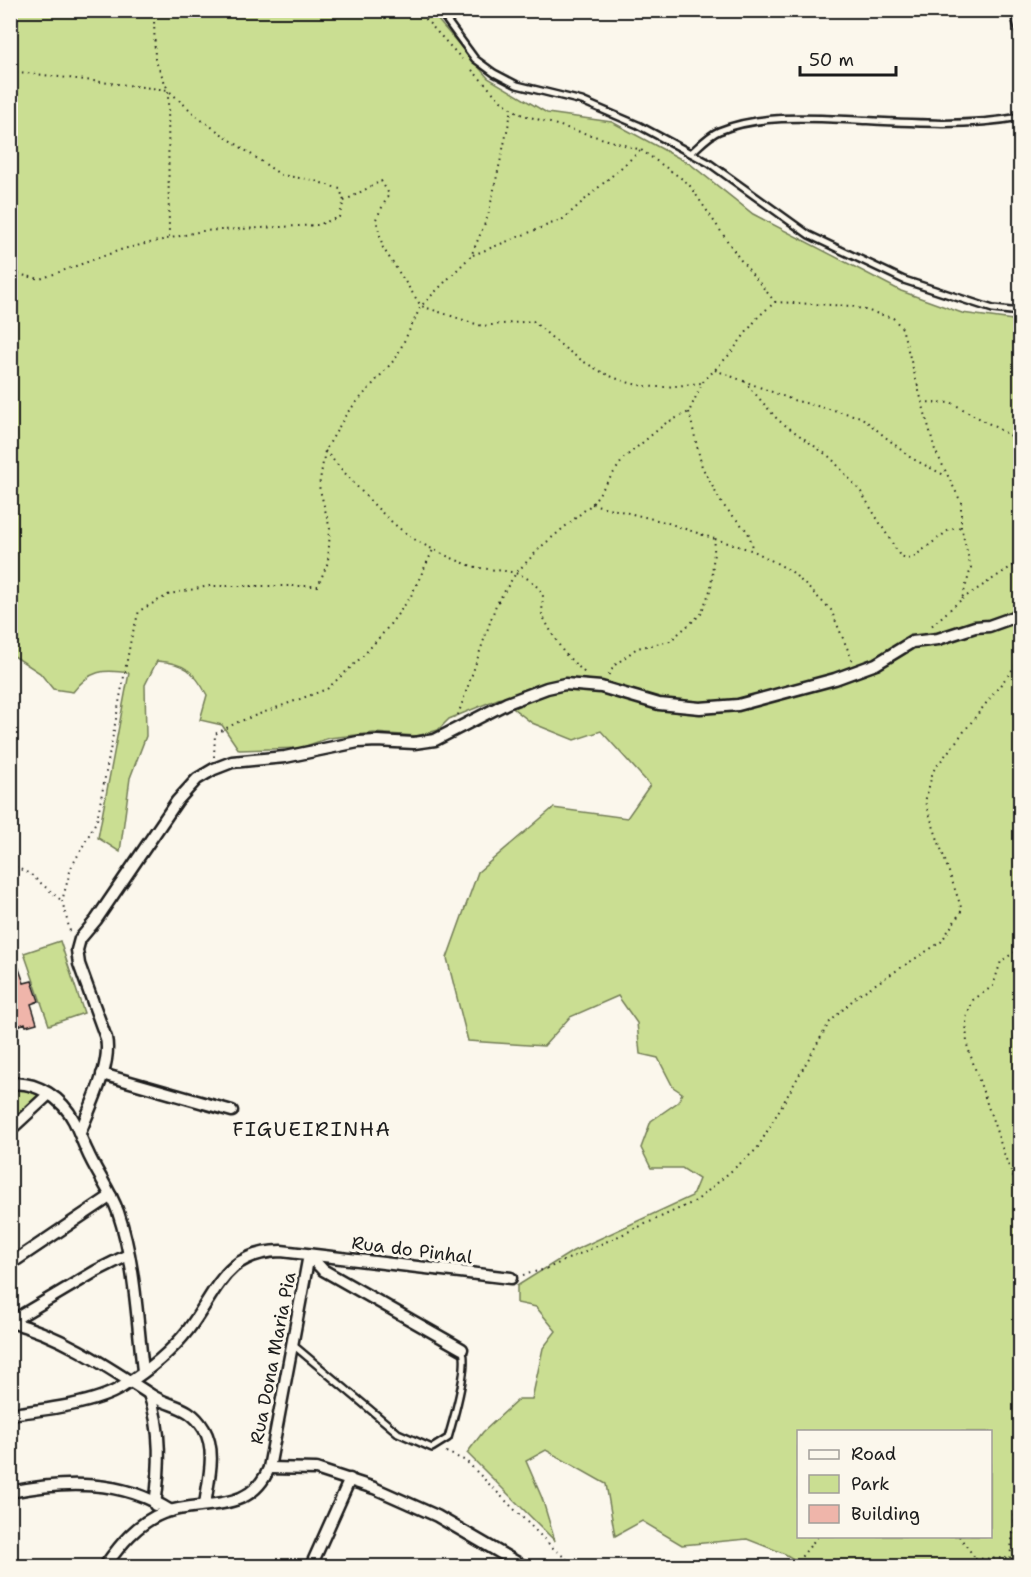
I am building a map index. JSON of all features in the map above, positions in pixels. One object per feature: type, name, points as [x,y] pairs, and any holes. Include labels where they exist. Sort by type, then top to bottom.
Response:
[{"type":"street","points":[[80,1133],[102,1074],[108,1044],[79,964],[78,944],[177,801],[197,779],[214,769],[232,762],[307,753],[358,742],[425,742],[452,732],[488,712],[527,695],[565,684],[596,686],[659,704],[700,708],[738,705],[835,679],[876,664],[912,642],[938,639],[975,627],[989,626],[1020,615]]},
{"type":"street","points":[[102,1074],[232,1111]]},
{"type":"street","points":[[10,1084],[36,1087],[66,1108],[118,1211],[129,1255],[143,1371]]},
{"type":"street","points":[[10,1130],[49,1094]]},
{"type":"street","points":[[10,1264],[111,1196]]},
{"type":"street","name":"Rua Dona Maria Pia","points":[[10,1414],[69,1405],[109,1393],[129,1382],[183,1337],[221,1279],[242,1260],[268,1251],[309,1255],[269,1468]]},
{"type":"street","points":[[11,1322],[96,1271],[129,1255]]},
{"type":"street","points":[[309,1255],[323,1270],[462,1349]]},
{"type":"street","name":"Rua do Pinhal","points":[[309,1255],[511,1278]]},
{"type":"street","points":[[11,1322],[63,1342],[149,1394],[182,1407],[195,1418],[205,1431],[210,1454],[205,1505]]},
{"type":"street","points":[[149,1394],[155,1410],[159,1438],[156,1501],[151,1520]]},
{"type":"street","points":[[105,1566],[132,1532],[151,1520],[171,1511],[234,1501],[250,1493],[262,1483],[269,1468],[316,1469],[350,1479],[437,1516],[523,1566]]},
{"type":"street","points":[[311,1566],[350,1479]]},
{"type":"street","points":[[10,1492],[74,1484],[114,1488],[156,1501],[171,1511]]},
{"type":"lane","points":[[439,10],[475,59],[494,73],[517,85],[582,101],[638,125],[709,163],[809,235],[904,280],[993,309],[1020,312]]},
{"type":"lane","points":[[1013,10],[1020,35]]},
{"type":"lane","points":[[691,153],[717,131],[772,120],[804,117],[957,124],[1020,117]]},
{"type":"lane","points":[[291,1344],[398,1434],[432,1448],[447,1438],[456,1410],[464,1365],[465,1354],[462,1349]]},
{"type":"path","points":[[155,10],[153,18],[155,59],[168,90],[169,239]]},
{"type":"path","points":[[417,10],[463,60]]},
{"type":"path","points":[[471,68],[501,101],[520,114],[640,150],[688,183],[739,258],[775,302]]},
{"type":"path","points":[[10,71],[168,90],[200,119],[281,175],[312,180],[340,189],[344,201],[339,217],[318,225],[202,231],[123,249],[40,279],[17,274],[10,270]]},
{"type":"path","points":[[78,944],[70,930],[62,901],[71,868],[97,820],[131,639],[139,611],[170,594],[209,586],[318,586],[328,562],[330,530],[319,486],[325,451],[347,413],[396,358],[421,306],[471,256],[488,216],[512,109]]},
{"type":"path","points":[[471,256],[563,219],[640,150]]},
{"type":"path","points":[[344,201],[381,181],[388,194],[376,219],[383,248],[421,306],[482,326],[533,321],[560,345],[612,378],[658,387],[702,383]]},
{"type":"path","points":[[754,551],[748,532],[722,504],[702,467],[689,412],[702,383],[730,354],[758,317],[775,302],[851,306],[893,318],[902,328],[934,450],[961,502],[961,527],[971,568],[962,599]]},
{"type":"path","points":[[715,370],[793,400],[861,417],[911,458],[948,477]]},
{"type":"path","points":[[744,381],[778,420],[831,458],[861,492],[900,556],[911,559],[949,530],[961,527]]},
{"type":"path","points":[[922,402],[952,403],[1020,441]]},
{"type":"path","points":[[452,732],[496,605],[516,573],[542,546],[592,504],[624,458],[666,423],[689,412]]},
{"type":"path","points":[[325,451],[377,507],[411,537],[433,550],[470,565],[525,575],[543,594],[542,615],[564,653],[586,673],[596,686],[615,665],[637,648],[670,641],[700,614],[711,588],[715,539]]},
{"type":"path","points":[[592,504],[665,522],[754,551],[790,571],[831,610],[857,671]]},
{"type":"path","points":[[214,769],[215,734],[238,722],[327,689],[362,657],[410,598],[433,550]]},
{"type":"path","points":[[928,628],[962,599],[1014,566],[1020,558]]},
{"type":"path","points":[[511,1278],[546,1269],[696,1201],[757,1149],[828,1023],[857,996],[941,942],[962,910],[925,802],[933,771],[1020,660]]},
{"type":"path","points":[[10,864],[30,874],[62,901]]},
{"type":"path","points":[[1020,950],[1001,961],[993,986],[973,1000],[966,1018],[967,1045],[1007,1162],[1020,1191]]},
{"type":"path","points":[[432,1448],[466,1461],[574,1566]]},
{"type":"path","points":[[1010,1558],[1015,1515],[1020,1509]]},
{"type":"path","points":[[794,1566],[816,1538]]},
{"type":"path","points":[[960,1538],[981,1566]]},
{"type":"path","points":[[975,1559],[1010,1558],[1020,1562]]},
{"type":"green space","points":[[10,11],[430,11],[488,78],[547,113],[612,122],[690,164],[753,214],[901,291],[962,313],[1020,321],[1020,1566],[805,1566],[785,1554],[747,1539],[682,1545],[642,1521],[615,1536],[606,1484],[546,1450],[526,1461],[542,1498],[555,1541],[467,1453],[483,1432],[519,1399],[532,1399],[543,1348],[556,1331],[536,1307],[517,1303],[517,1286],[573,1251],[692,1196],[699,1179],[682,1168],[651,1168],[641,1148],[651,1121],[678,1102],[682,1093],[673,1087],[658,1058],[640,1054],[637,1023],[618,996],[570,1017],[544,1046],[468,1041],[447,958],[478,872],[553,808],[627,818],[650,785],[601,731],[574,740],[532,723],[500,698],[449,719],[438,730],[417,736],[374,733],[329,738],[300,748],[239,750],[222,725],[200,720],[207,695],[193,674],[182,666],[157,661],[145,685],[146,736],[130,778],[120,852],[98,838],[129,673],[104,671],[91,675],[73,692],[53,689],[40,673],[11,654]]},
{"type":"green space","points":[[60,941],[84,1013],[49,1025],[24,953]]},
{"type":"green space","points":[[10,1087],[49,1094],[10,1128]]},
{"type":"building","points":[[10,949],[12,949],[24,983],[32,981],[39,1001],[31,1004],[37,1023],[26,1026],[25,1023],[16,1027],[10,1011]]},
{"type":"district","name":"FIGUEIRINHA","points":[[312,1129]]}]
